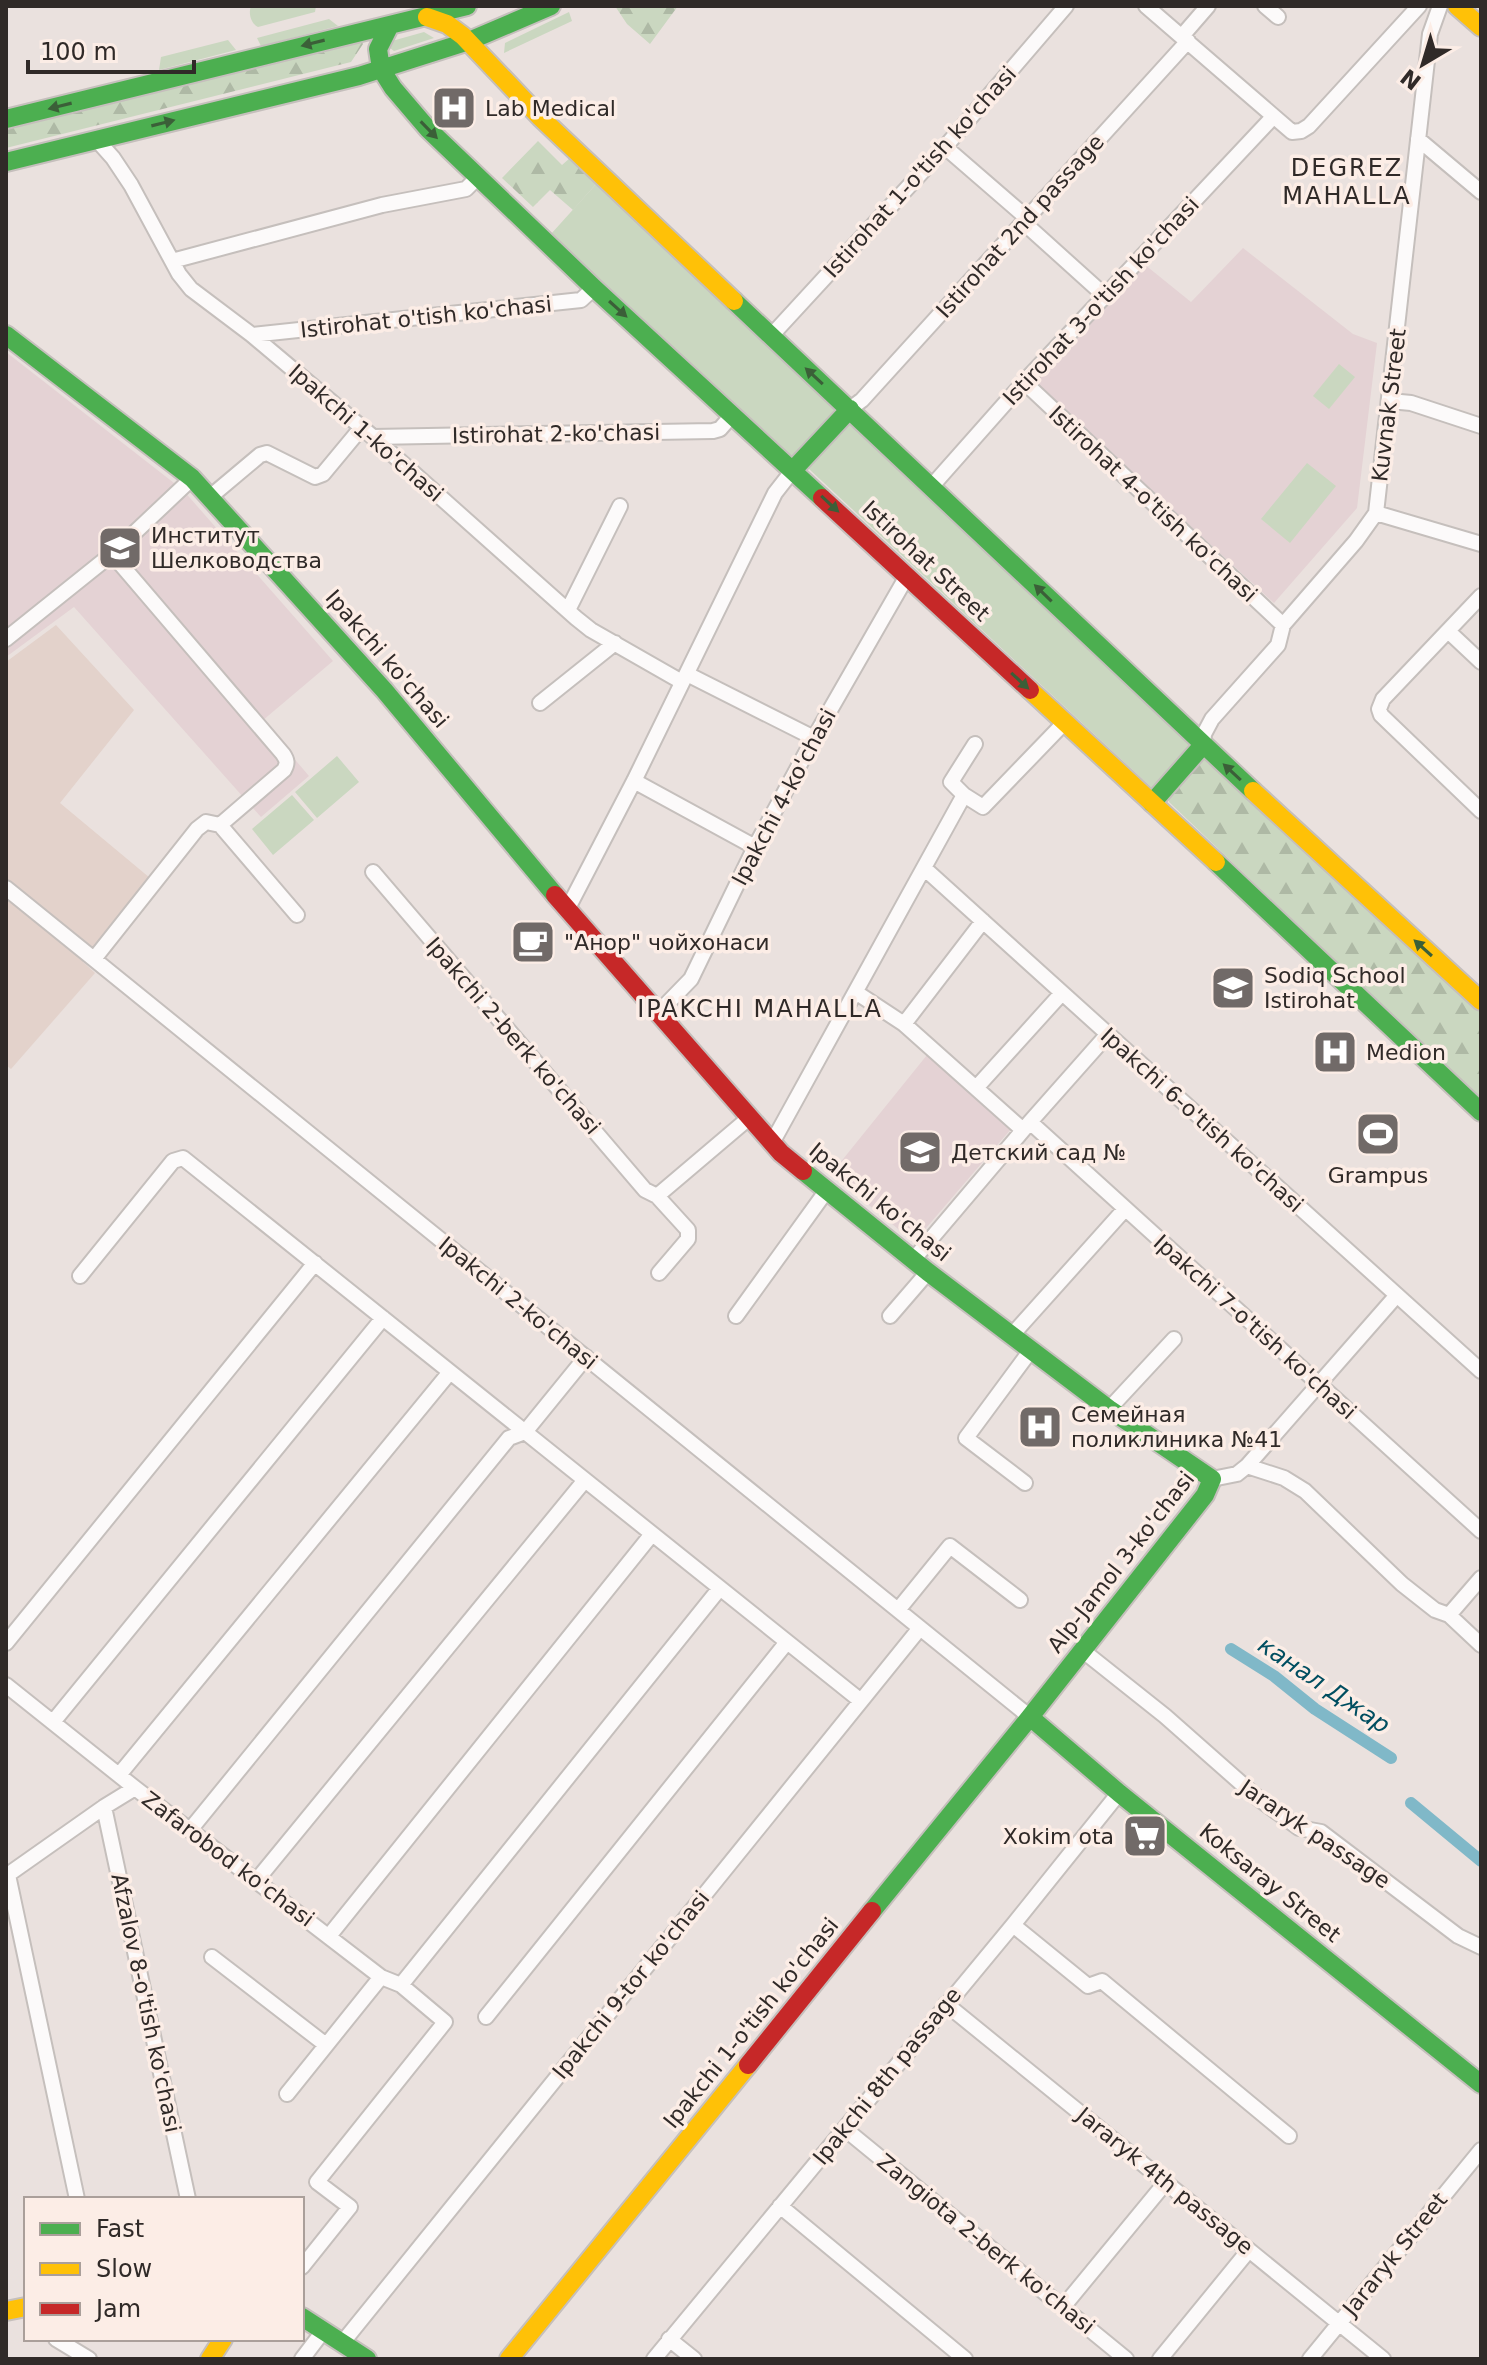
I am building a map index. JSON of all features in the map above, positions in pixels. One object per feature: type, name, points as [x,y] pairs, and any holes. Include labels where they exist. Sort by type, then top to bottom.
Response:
[{"type":"main road","points":[[6,119],[359,32],[396,19],[427,17],[467,6]]},
{"type":"main road","points":[[6,162],[381,69],[469,41],[551,6]]},
{"type":"main road","points":[[1457,6],[1481,27]]},
{"type":"main road","points":[[427,17],[452,26],[469,41],[488,65],[540,117],[1203,745],[1481,1001]]},
{"type":"main road","points":[[381,69],[378,49],[396,19]]},
{"type":"main road","name":"Istirohat Street","points":[[381,69],[428,129],[477,178],[1481,1112]]},
{"type":"main road","name":"Ipakchi ko'chasi","points":[[6,335],[192,478],[384,690],[567,910],[781,1153],[920,1266],[1109,1409],[1212,1479]]},
{"type":"main road","points":[[793,470],[850,409]]},
{"type":"main road","points":[[1152,803],[1203,745]]},
{"type":"main road","name":"Alp-Jamol 3-ko'chasi","points":[[1034,1720],[1205,1495],[1212,1479]]},
{"type":"main road","name":"Koksaray Street","points":[[1034,1720],[1119,1793],[1481,2084]]},
{"type":"main road","name":"Ipakchi 1-o'tish ko'chasi","points":[[509,2359],[1034,1720]]},
{"type":"main road","name":"Ipakchi 1-o'tish ko'chasi","points":[[522,2359],[1034,1720]]},
{"type":"main road","points":[[304,2318],[367,2359]]},
{"type":"main road","points":[[210,2359],[222,2341]]},
{"type":"street","name":"Istirohat 1-o'tish ko'chasi","points":[[771,336],[945,147],[1066,6]]},
{"type":"street","points":[[1146,6],[1292,132],[1309,126],[1414,11],[1430,34]]},
{"type":"street","name":"Istirohat 2nd passage","points":[[850,409],[862,400],[1025,220],[1185,39],[1208,6]]},
{"type":"street","points":[[1265,6],[1278,17]]},
{"type":"street","name":"Kuvnak Street","points":[[1203,745],[1206,727],[1278,645],[1283,625],[1356,541],[1376,513],[1430,34],[1440,6]]},
{"type":"street","name":"Istirohat 3-o'tish ko'chasi","points":[[931,487],[1104,295],[1273,117]]},
{"type":"street","points":[[1418,139],[1481,192]]},
{"type":"street","name":"Ipakchi 1-ko'chasi","points":[[97,140],[131,185],[172,261],[191,289],[252,335],[368,432],[591,630],[684,678],[814,738]]},
{"type":"street","points":[[945,147],[1104,295]]},
{"type":"street","points":[[172,261],[382,205],[466,189],[477,178]]},
{"type":"street","name":"Istirohat o'tish ko'chasi","points":[[252,335],[581,300],[594,288]]},
{"type":"street","name":"Istirohat 4-o'tish ko'chasi","points":[[1024,382],[1283,625]]},
{"type":"street","points":[[1390,401],[1411,403],[1481,426]]},
{"type":"street","name":"Istirohat 2-ko'chasi","points":[[368,432],[713,431],[720,429],[733,414]]},
{"type":"street","points":[[210,497],[260,455],[267,453],[307,475],[315,477],[323,474],[368,432]]},
{"type":"street","points":[[567,910],[775,493],[793,470]]},
{"type":"street","points":[[6,639],[112,554],[185,485]]},
{"type":"street","points":[[568,610],[620,506]]},
{"type":"street","points":[[1376,513],[1481,544]]},
{"type":"street","points":[[112,554],[287,760],[284,770],[220,825]]},
{"type":"street","name":"Ipakchi 4-ko'chasi","points":[[658,1013],[691,979],[755,847],[907,576]]},
{"type":"street","points":[[1481,596],[1383,699],[1379,709],[1381,715],[1481,811]]},
{"type":"street","points":[[1448,631],[1481,662]]},
{"type":"street","points":[[540,703],[615,643]]},
{"type":"street","points":[[975,744],[951,782],[983,807],[1065,722]]},
{"type":"street","points":[[634,781],[755,847]]},
{"type":"street","points":[[772,1143],[964,795]]},
{"type":"street","points":[[94,959],[197,829],[206,822],[220,825],[297,915]]},
{"type":"street","name":"Ipakchi 6-o'tish ko'chasi","points":[[924,868],[1481,1371]]},
{"type":"street","name":"Ipakchi 2-berk ko'chasi","points":[[373,872],[645,1190],[657,1196],[688,1230],[690,1235],[659,1273]]},
{"type":"street","name":"Ipakchi 2-ko'chasi","points":[[6,888],[1034,1720]]},
{"type":"street","points":[[904,1024],[983,921]]},
{"type":"street","name":"Ipakchi 7-o'tish ko'chasi","points":[[857,993],[904,1024],[976,1088],[1125,1209],[1481,1531]]},
{"type":"street","points":[[976,1088],[1062,993]]},
{"type":"street","points":[[890,1316],[920,1266],[1026,1126],[1108,1034]]},
{"type":"street","points":[[657,1196],[749,1118]]},
{"type":"street","points":[[80,1276],[173,1161],[183,1158],[861,1701]]},
{"type":"street","points":[[736,1316],[827,1190]]},
{"type":"street","points":[[1012,1335],[1125,1209]]},
{"type":"street","points":[[6,1643],[315,1263]]},
{"type":"street","points":[[1212,1479],[1237,1474],[1247,1466],[1397,1295]]},
{"type":"street","points":[[53,1722],[383,1318]]},
{"type":"street","points":[[1109,1409],[1174,1339]]},
{"type":"street","points":[[1025,1483],[966,1438],[1031,1350]]},
{"type":"street","points":[[190,1830],[509,1438],[525,1432],[586,1357]]},
{"type":"street","points":[[119,1775],[450,1372]]},
{"type":"street","points":[[1247,1466],[1295,1484],[1410,1591],[1435,1610],[1449,1615],[1481,1645]]},
{"type":"street","points":[[256,1881],[585,1480]]},
{"type":"street","points":[[329,1936],[652,1534]]},
{"type":"street","points":[[898,1610],[950,1546],[1020,1600]]},
{"type":"street","points":[[1449,1615],[1481,1578]]},
{"type":"street","points":[[401,1985],[720,1588]]},
{"type":"street","name":"Ipakchi 9-tor ko'chasi","points":[[343,2342],[920,1628]]},
{"type":"street","points":[[486,2017],[787,1642]]},
{"type":"street","name":"Jararyk passage","points":[[1086,1653],[1165,1716],[1259,1799],[1299,1828],[1321,1832],[1458,1936],[1481,1947]]},
{"type":"street","points":[[6,1685],[135,1788]]},
{"type":"street","name":"Zafarobod ko'chasi","points":[[7,1875],[135,1788],[381,1977],[401,1985],[445,2022],[317,2182],[350,2207],[304,2264]]},
{"type":"street","name":"Ipakchi 8th passage","points":[[654,2359],[1119,1793]]},
{"type":"street","name":"Afzalov 8-o'tish ko'chasi","points":[[104,1807],[188,2197]]},
{"type":"street","points":[[7,1875],[77,2197]]},
{"type":"street","points":[[1013,1925],[1088,1986],[1102,1981],[1289,2136]]},
{"type":"street","points":[[212,1957],[326,2045]]},
{"type":"street","points":[[287,2094],[381,1977]]},
{"type":"street","name":"Jararyk 4th passage","points":[[946,2004],[1383,2359]]},
{"type":"street","name":"Zangiota 2-berk ko'chasi","points":[[845,2129],[1126,2359]]},
{"type":"street","name":"Jararyk Street","points":[[1310,2359],[1481,2150]]},
{"type":"street","points":[[1063,2307],[1166,2182]]},
{"type":"street","points":[[780,2206],[965,2359]]},
{"type":"street","points":[[1160,2359],[1249,2250]]},
{"type":"street","points":[[302,2359],[324,2330]]},
{"type":"street","points":[[669,2339],[694,2359]]},
{"type":"street","points":[[59,2341],[89,2359]]},
{"type":"shaded area","points":[[1243,248],[1353,334],[1377,343],[1357,508],[1274,603],[1035,383],[1144,264],[1191,302]]},
{"type":"shaded area","name":"Институт Шелководства","points":[[6,352],[183,490],[333,661],[262,721],[309,776],[261,817],[74,607],[6,657]]},
{"type":"shaded area","points":[[56,625],[134,710],[60,803],[150,878],[83,962],[95,973],[11,1069],[6,1065],[6,662]]},
{"type":"shaded area","name":"Детский сад №","points":[[927,1055],[1011,1129],[914,1242],[831,1174]]},
{"type":"green space","points":[[251,6],[316,6],[315,12],[258,27],[251,18]]},
{"type":"green space","points":[[615,6],[678,6],[650,44],[627,24]]},
{"type":"green space","points":[[569,12],[572,21],[504,53],[505,43]]},
{"type":"green space","points":[[329,19],[338,26],[261,46],[257,38]]},
{"type":"green space","points":[[424,32],[434,38],[394,51],[390,48],[392,41]]},
{"type":"green space","points":[[360,38],[363,44],[351,62],[6,148],[6,129]]},
{"type":"green space","points":[[228,40],[236,50],[159,70],[161,57]]},
{"type":"green space","points":[[538,141],[562,165],[570,158],[597,183],[573,210],[550,190],[533,207],[502,178]]},
{"type":"green space","points":[[597,183],[838,409],[794,458],[551,234]]},
{"type":"green space","points":[[1339,364],[1355,377],[1329,409],[1313,396]]},
{"type":"green space","points":[[851,421],[1191,746],[1156,788],[1152,788],[809,469],[809,463]]},
{"type":"green space","points":[[1307,463],[1336,486],[1290,543],[1261,519]]},
{"type":"green space","points":[[337,756],[359,782],[317,818],[295,792]]},
{"type":"green space","points":[[1203,758],[1481,1011],[1481,1099],[1169,802],[1169,795]]},
{"type":"green space","points":[[292,795],[314,820],[273,855],[252,829]]},
{"type":"waterway","name":"канал Джар","points":[[1231,1649],[1391,1758]]},
{"type":"waterway","name":"канал Джар","points":[[1411,1803],[1481,1861]]},
{"type":"traffic: fast","points":[[6,119],[467,6]]},
{"type":"traffic: fast","points":[[6,162],[359,76],[469,41],[551,6]]},
{"type":"traffic: fast","points":[[389,27],[378,49],[381,69],[428,129],[594,288],[822,498]]},
{"type":"traffic: fast","points":[[734,301],[1253,791]]},
{"type":"traffic: fast","points":[[6,335],[192,478],[384,690],[555,895]]},
{"type":"traffic: fast","points":[[793,470],[850,409]]},
{"type":"traffic: fast","points":[[1152,803],[1203,745]]},
{"type":"traffic: fast","points":[[1216,862],[1481,1112]]},
{"type":"traffic: fast","points":[[803,1171],[928,1272],[1109,1409],[1212,1479]]},
{"type":"traffic: fast","points":[[872,1911],[1205,1495],[1212,1479]]},
{"type":"traffic: fast","points":[[1030,1717],[1119,1793],[1481,2084]]},
{"type":"traffic: fast","points":[[304,2318],[367,2359]]},
{"type":"traffic: slow","points":[[1457,6],[1481,27]]},
{"type":"traffic: slow","points":[[427,17],[447,24],[463,36],[540,117],[734,301]]},
{"type":"traffic: slow","points":[[1030,690],[1216,862]]},
{"type":"traffic: slow","points":[[1253,791],[1481,1001]]},
{"type":"traffic: slow","points":[[509,2359],[748,2065]]},
{"type":"traffic: slow","points":[[6,2311],[24,2307]]},
{"type":"traffic: slow","points":[[210,2359],[222,2341]]},
{"type":"traffic: jam","points":[[822,498],[1030,690]]},
{"type":"traffic: jam","points":[[555,895],[781,1153],[803,1171]]},
{"type":"traffic: jam","points":[[748,2065],[872,1911]]},
{"type":"place","name":"Lab Medical","points":[[454,108]]},
{"type":"place","name":"Институт Шелководства","points":[[120,548]]},
{"type":"place","name":"\"Анор\" чойхонаси","points":[[533,942]]},
{"type":"place","name":"Sodiq School Istirohat","points":[[1233,988]]},
{"type":"place","name":"Medion","points":[[1335,1052]]},
{"type":"place","name":"Grampus","points":[[1378,1134]]},
{"type":"place","name":"Детский сад №","points":[[920,1152]]},
{"type":"place","name":"Семейная поликлиника №41","points":[[1040,1427]]},
{"type":"place","name":"Xokim ota","points":[[1145,1836]]},
{"type":"district","name":"DEGREZ MAHALLA","points":[[1347,182]]},
{"type":"district","name":"IPAKCHI MAHALLA","points":[[760,1009]]}]
